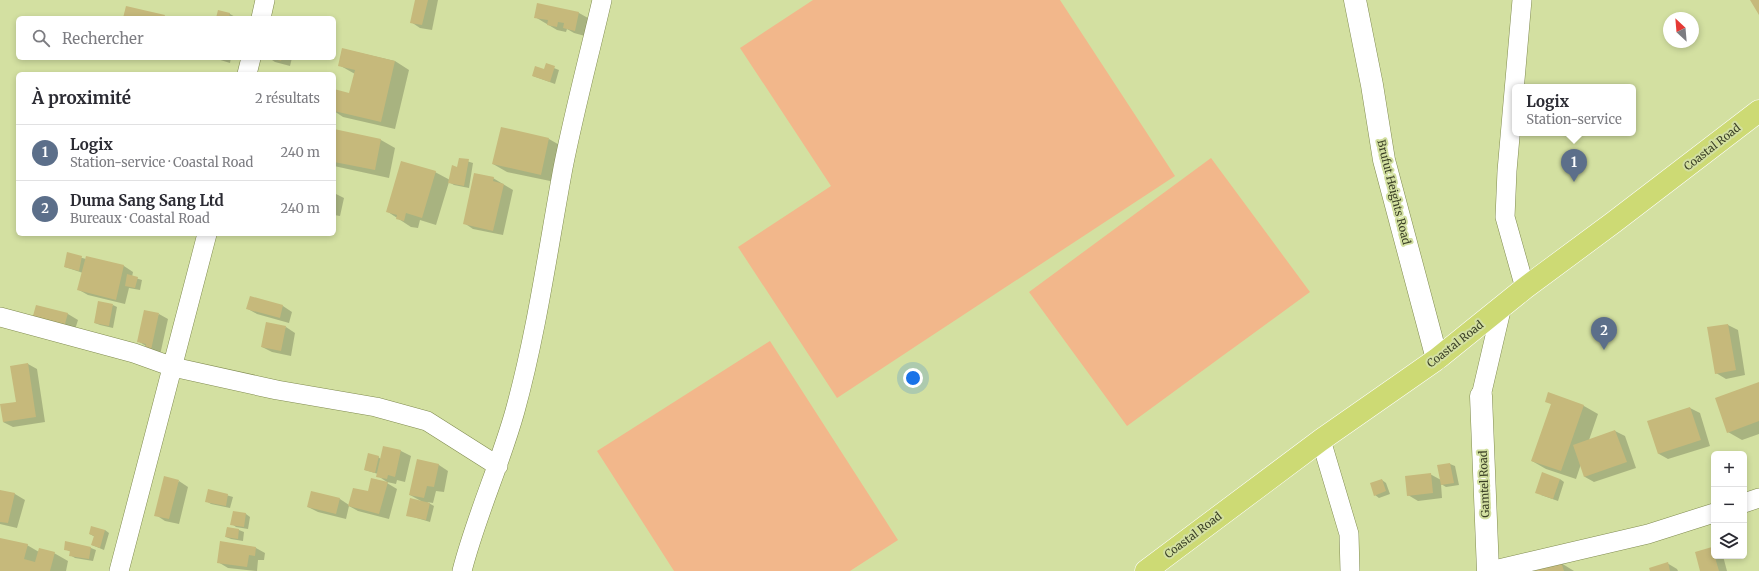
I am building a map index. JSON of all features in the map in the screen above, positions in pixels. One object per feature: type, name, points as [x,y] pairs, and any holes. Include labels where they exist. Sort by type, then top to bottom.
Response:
[{"type":"main road","name":"Coastal Road","points":[[1146,571],[1321,440],[1437,359],[1525,288],[1759,111]]},
{"type":"street","points":[[261,16],[265,0]]},
{"type":"street","points":[[462,571],[469,543],[498,466],[516,410],[546,270],[564,167],[602,0]]},
{"type":"street","name":"Brufut Heights Road","points":[[1355,0],[1372,85],[1384,160],[1437,359]]},
{"type":"street","points":[[1515,84],[1522,0]]},
{"type":"street","points":[[248,72],[250,60]]},
{"type":"street","points":[[1512,114],[1505,217],[1525,288]]},
{"type":"street","points":[[120,571],[206,236]]},
{"type":"street","points":[[1481,396],[1502,306]]},
{"type":"street","points":[[0,317],[134,353],[173,368],[277,390],[376,407],[427,420],[498,466]]},
{"type":"street","name":"Gamtel Road","points":[[1481,396],[1489,571]]},
{"type":"street","points":[[1321,440],[1349,534],[1350,571]]},
{"type":"street","points":[[1747,502],[1759,498]]},
{"type":"street","points":[[1489,571],[1648,534],[1711,513]]},
{"type":"shaded area","points":[[813,0],[1060,0],[1175,176],[837,398],[738,247],[831,186],[740,48]]},
{"type":"shaded area","points":[[1211,158],[1310,292],[1127,426],[1029,292]]},
{"type":"shaded area","points":[[770,341],[898,540],[850,571],[674,571],[597,451]]},
{"type":"building","points":[[415,0],[428,0],[422,25],[410,23]]},
{"type":"building","points":[[1750,0],[1759,0],[1759,15]]},
{"type":"building","points":[[537,3],[579,12],[575,31],[563,28],[564,23],[558,22],[557,27],[547,25],[548,20],[534,18]]},
{"type":"building","points":[[126,6],[165,15],[165,16],[124,16]]},
{"type":"building","points":[[218,10],[230,13],[229,16],[216,16]]},
{"type":"building","points":[[342,48],[395,61],[381,122],[336,111],[336,90],[349,93],[355,70],[338,66]]},
{"type":"building","points":[[546,63],[555,66],[550,82],[532,76],[535,66],[544,69]]},
{"type":"building","points":[[501,127],[549,138],[541,175],[492,164]]},
{"type":"building","points":[[336,129],[381,139],[375,170],[336,162]]},
{"type":"building","points":[[459,158],[469,159],[464,186],[448,183],[452,165],[457,167]]},
{"type":"building","points":[[401,161],[436,171],[422,218],[406,213],[404,221],[396,219],[397,215],[386,212]]},
{"type":"building","points":[[474,173],[494,177],[493,181],[504,184],[493,231],[463,224]]},
{"type":"building","points":[[67,252],[82,256],[79,271],[64,267]]},
{"type":"building","points":[[86,256],[124,265],[116,300],[77,290]]},
{"type":"building","points":[[127,274],[138,277],[135,288],[125,286]]},
{"type":"building","points":[[250,296],[283,305],[280,318],[246,309]]},
{"type":"building","points":[[98,301],[113,304],[109,326],[94,323]]},
{"type":"building","points":[[36,305],[68,313],[63,331],[31,323]]},
{"type":"building","points":[[144,310],[159,313],[151,350],[145,349],[146,344],[137,342]]},
{"type":"building","points":[[266,322],[286,326],[281,351],[261,347]]},
{"type":"building","points":[[1728,324],[1736,370],[1715,374],[1707,327]]},
{"type":"building","points":[[28,363],[36,417],[3,422],[0,404],[16,402],[10,366]]},
{"type":"building","points":[[1759,382],[1759,421],[1727,433],[1715,398]]},
{"type":"building","points":[[1548,392],[1584,405],[1561,471],[1531,461],[1551,404],[1545,402]]},
{"type":"building","points":[[1690,407],[1701,440],[1658,454],[1647,421]]},
{"type":"building","points":[[1615,430],[1627,462],[1584,477],[1573,445]]},
{"type":"building","points":[[383,446],[401,450],[395,477],[388,475],[387,479],[376,477]]},
{"type":"building","points":[[368,453],[379,456],[375,473],[364,470]]},
{"type":"building","points":[[417,459],[439,464],[434,487],[427,486],[424,498],[409,495]]},
{"type":"building","points":[[1450,463],[1454,483],[1441,485],[1437,465]]},
{"type":"building","points":[[1542,472],[1560,479],[1553,499],[1535,493]]},
{"type":"building","points":[[1431,473],[1433,493],[1407,496],[1405,476]]},
{"type":"building","points":[[164,476],[179,480],[169,519],[154,516]]},
{"type":"building","points":[[371,478],[388,482],[379,514],[348,506],[353,488],[368,491]]},
{"type":"building","points":[[1382,479],[1386,491],[1374,496],[1370,483]]},
{"type":"building","points":[[208,489],[228,494],[226,506],[205,502]]},
{"type":"building","points":[[0,490],[15,493],[8,523],[0,522]]},
{"type":"building","points":[[311,491],[340,498],[336,514],[307,507]]},
{"type":"building","points":[[410,498],[430,503],[426,520],[406,516]]},
{"type":"building","points":[[233,511],[246,513],[244,527],[230,525]]},
{"type":"building","points":[[91,526],[105,530],[100,548],[91,545],[94,536],[89,534]]},
{"type":"building","points":[[227,527],[239,529],[238,539],[225,537]]},
{"type":"building","points":[[0,538],[28,544],[24,559],[35,562],[39,548],[55,552],[50,571],[0,571]]},
{"type":"building","points":[[65,541],[91,547],[89,559],[69,556],[70,551],[64,550]]},
{"type":"building","points":[[220,541],[256,547],[255,556],[249,555],[247,567],[217,563]]},
{"type":"building","points":[[1711,547],[1711,559],[1716,559],[1719,571],[1700,571],[1695,552]]},
{"type":"building","points":[[1561,562],[1564,571],[1534,571]]},
{"type":"building","points":[[1668,562],[1670,571],[1650,571],[1649,568]]},
{"type":"place","name":"Logix","points":[[1574,182]]},
{"type":"place","name":"Duma Sang Sang Ltd","points":[[1604,350]]}]
